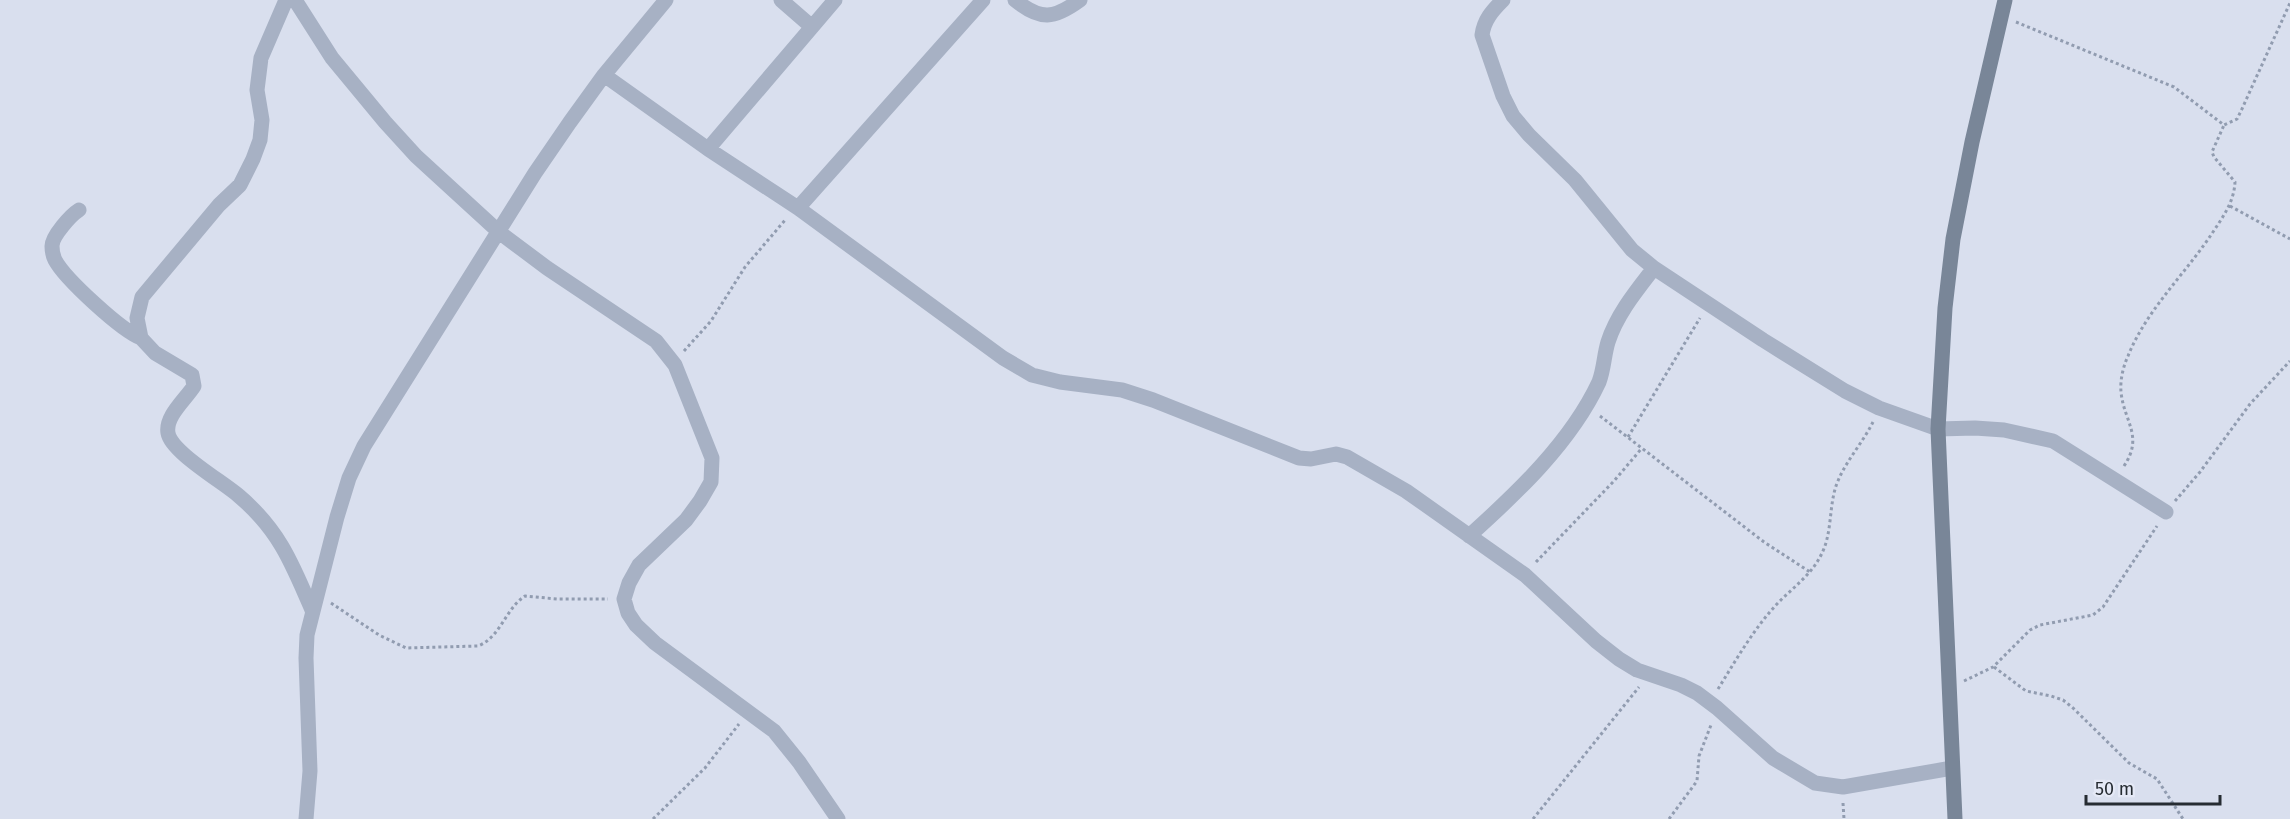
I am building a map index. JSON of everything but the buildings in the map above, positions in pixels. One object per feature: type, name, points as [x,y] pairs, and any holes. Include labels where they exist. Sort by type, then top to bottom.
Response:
[{"type":"street","points":[[141,338],[137,318],[142,297],[219,205],[240,185],[253,159],[260,140],[262,120],[258,90],[261,58],[286,0]]},
{"type":"street","points":[[295,0],[332,58],[416,156],[499,232],[547,268],[656,341],[675,365],[712,458],[711,482],[686,520],[639,565],[629,583],[624,599],[628,613],[636,626],[655,643],[750,711],[774,731],[800,762],[838,819]]},
{"type":"street","points":[[306,819],[310,771],[307,635],[349,478],[364,446],[535,173],[604,75],[666,0]]},
{"type":"street","points":[[781,0],[812,27]]},
{"type":"street","points":[[708,149],[835,0]]},
{"type":"street","points":[[798,208],[983,0]]},
{"type":"street","points":[[1015,0],[1024,7],[1045,16],[1063,13],[1080,0]]},
{"type":"street","points":[[1503,0],[1483,25],[1482,35],[1503,96],[1513,116],[1575,180],[1632,250],[1654,267],[1763,340],[1845,391],[1880,408],[1938,429],[1975,428],[2028,434],[2053,441],[2166,512]]},
{"type":"street","points":[[1954,819],[1938,429],[1945,308],[1953,238],[1972,142],[2005,0]]},
{"type":"street","points":[[604,75],[708,149],[798,208],[953,323],[1032,375],[1060,382],[1122,390],[1299,458],[1311,459],[1336,454],[1347,457],[1434,509],[1525,574],[1596,641],[1619,659],[1648,674],[1681,685],[1713,705],[1773,758],[1815,783],[1843,788],[1952,768]]},
{"type":"street","points":[[80,210],[52,242],[55,261],[122,327],[132,335],[141,338],[155,353],[192,375],[194,386],[174,412],[169,423],[168,433],[172,443],[181,453],[238,495],[263,517],[288,553],[312,610]]},
{"type":"street","points":[[1469,536],[1537,469],[1561,441],[1586,405],[1599,380],[1609,339],[1619,318],[1654,267]]},
{"type":"path","points":[[2114,480],[2129,458],[2133,447],[2133,433],[2121,392],[2122,375],[2128,356],[2159,304],[2193,261],[2230,206],[2235,194],[2235,182],[2212,152],[2224,125],[2236,119],[2241,111],[2290,3]]},
{"type":"path","points":[[2001,16],[2174,87],[2224,125]]},
{"type":"path","points":[[2230,206],[2290,239]]},
{"type":"path","points":[[675,365],[684,351],[711,321],[745,267],[783,222],[798,208]]},
{"type":"path","points":[[1628,437],[1709,302]]},
{"type":"path","points":[[1948,687],[1993,667],[2030,630],[2040,625],[2093,615],[2103,607],[2166,512],[2200,472],[2250,404],[2290,361]]},
{"type":"path","points":[[1586,405],[1764,542],[1810,572]]},
{"type":"path","points":[[1669,819],[1697,781],[1699,756],[1713,705],[1757,628],[1775,606],[1810,572],[1822,552],[1840,475],[1864,439],[1880,408]]},
{"type":"path","points":[[1525,574],[1614,481],[1642,448]]},
{"type":"path","points":[[317,594],[396,645],[419,649],[478,646],[486,643],[518,600],[525,596],[557,599],[624,599]]},
{"type":"path","points":[[1993,667],[2026,691],[2063,700],[2129,763],[2157,779],[2183,819]]},
{"type":"path","points":[[1533,819],[1648,674]]},
{"type":"path","points":[[653,819],[705,768],[750,711]]}]
